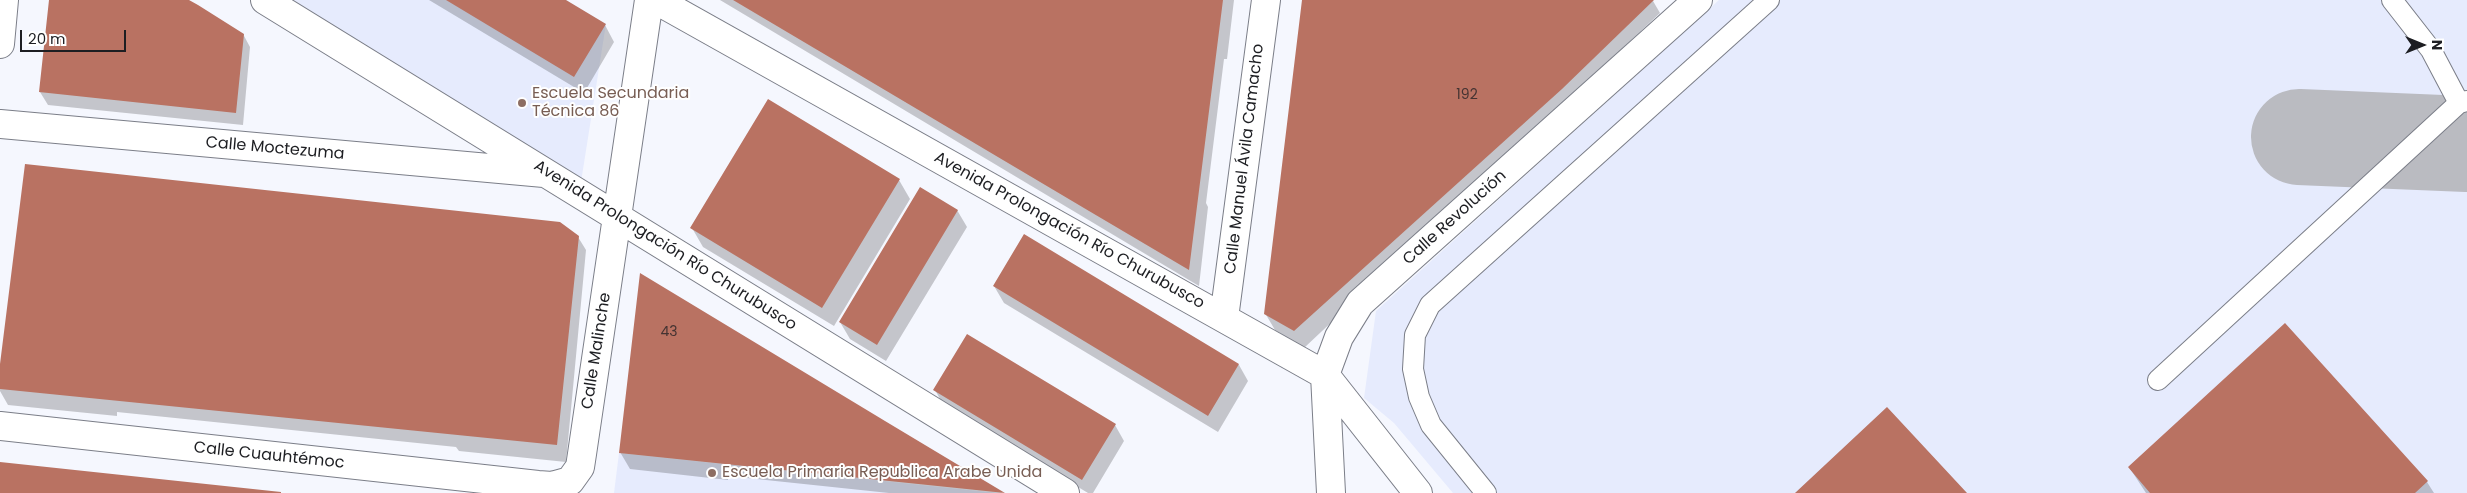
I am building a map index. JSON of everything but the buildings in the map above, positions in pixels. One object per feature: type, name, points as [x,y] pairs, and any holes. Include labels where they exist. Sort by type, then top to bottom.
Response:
[{"type":"street","points":[[0,44],[4,0]]},
{"type":"street","name":"Avenida Prolongación Río Churubusco","points":[[265,0],[1065,493]]},
{"type":"street","name":"Calle Malinche","points":[[538,485],[569,487],[580,467],[649,0]]},
{"type":"street","name":"Avenida Prolongación Río Churubusco","points":[[656,0],[1326,375],[1418,493]]},
{"type":"street","name":"Calle Manuel Ávila Camacho","points":[[1224,318],[1266,0]]},
{"type":"street","name":"Calle Revolución","points":[[1330,493],[1326,375],[1339,337],[1360,304],[1698,0]]},
{"type":"street","name":"Calle Moctezuma","points":[[0,124],[550,174]]},
{"type":"street","name":"Calle Cuauhtémoc","points":[[0,426],[538,485]]},
{"type":"lane","points":[[1486,493],[1431,425],[1418,397],[1413,369],[1415,335],[1430,305],[1768,0]]},
{"type":"lane","points":[[2158,380],[2463,102],[2431,50],[2392,0]]},
{"type":"shaded area","name":"Escuela Secundaria Técnica 86","points":[[280,0],[566,0],[606,24],[581,182]]},
{"type":"shaded area","points":[[1719,0],[2467,0],[2467,493],[1453,493],[1394,423],[1364,398],[1376,311]]},
{"type":"shaded area","name":"Escuela Primaria Republica Arabe Unida","points":[[619,453],[997,493],[614,493]]},
{"type":"taxiway","points":[[2299,137],[2467,144]]},
{"type":"place","name":"Escuela Secundaria Técnica 86","points":[[522,103]]},
{"type":"place","name":"Escuela Primaria Republica Arabe Unida","points":[[712,473]]}]
